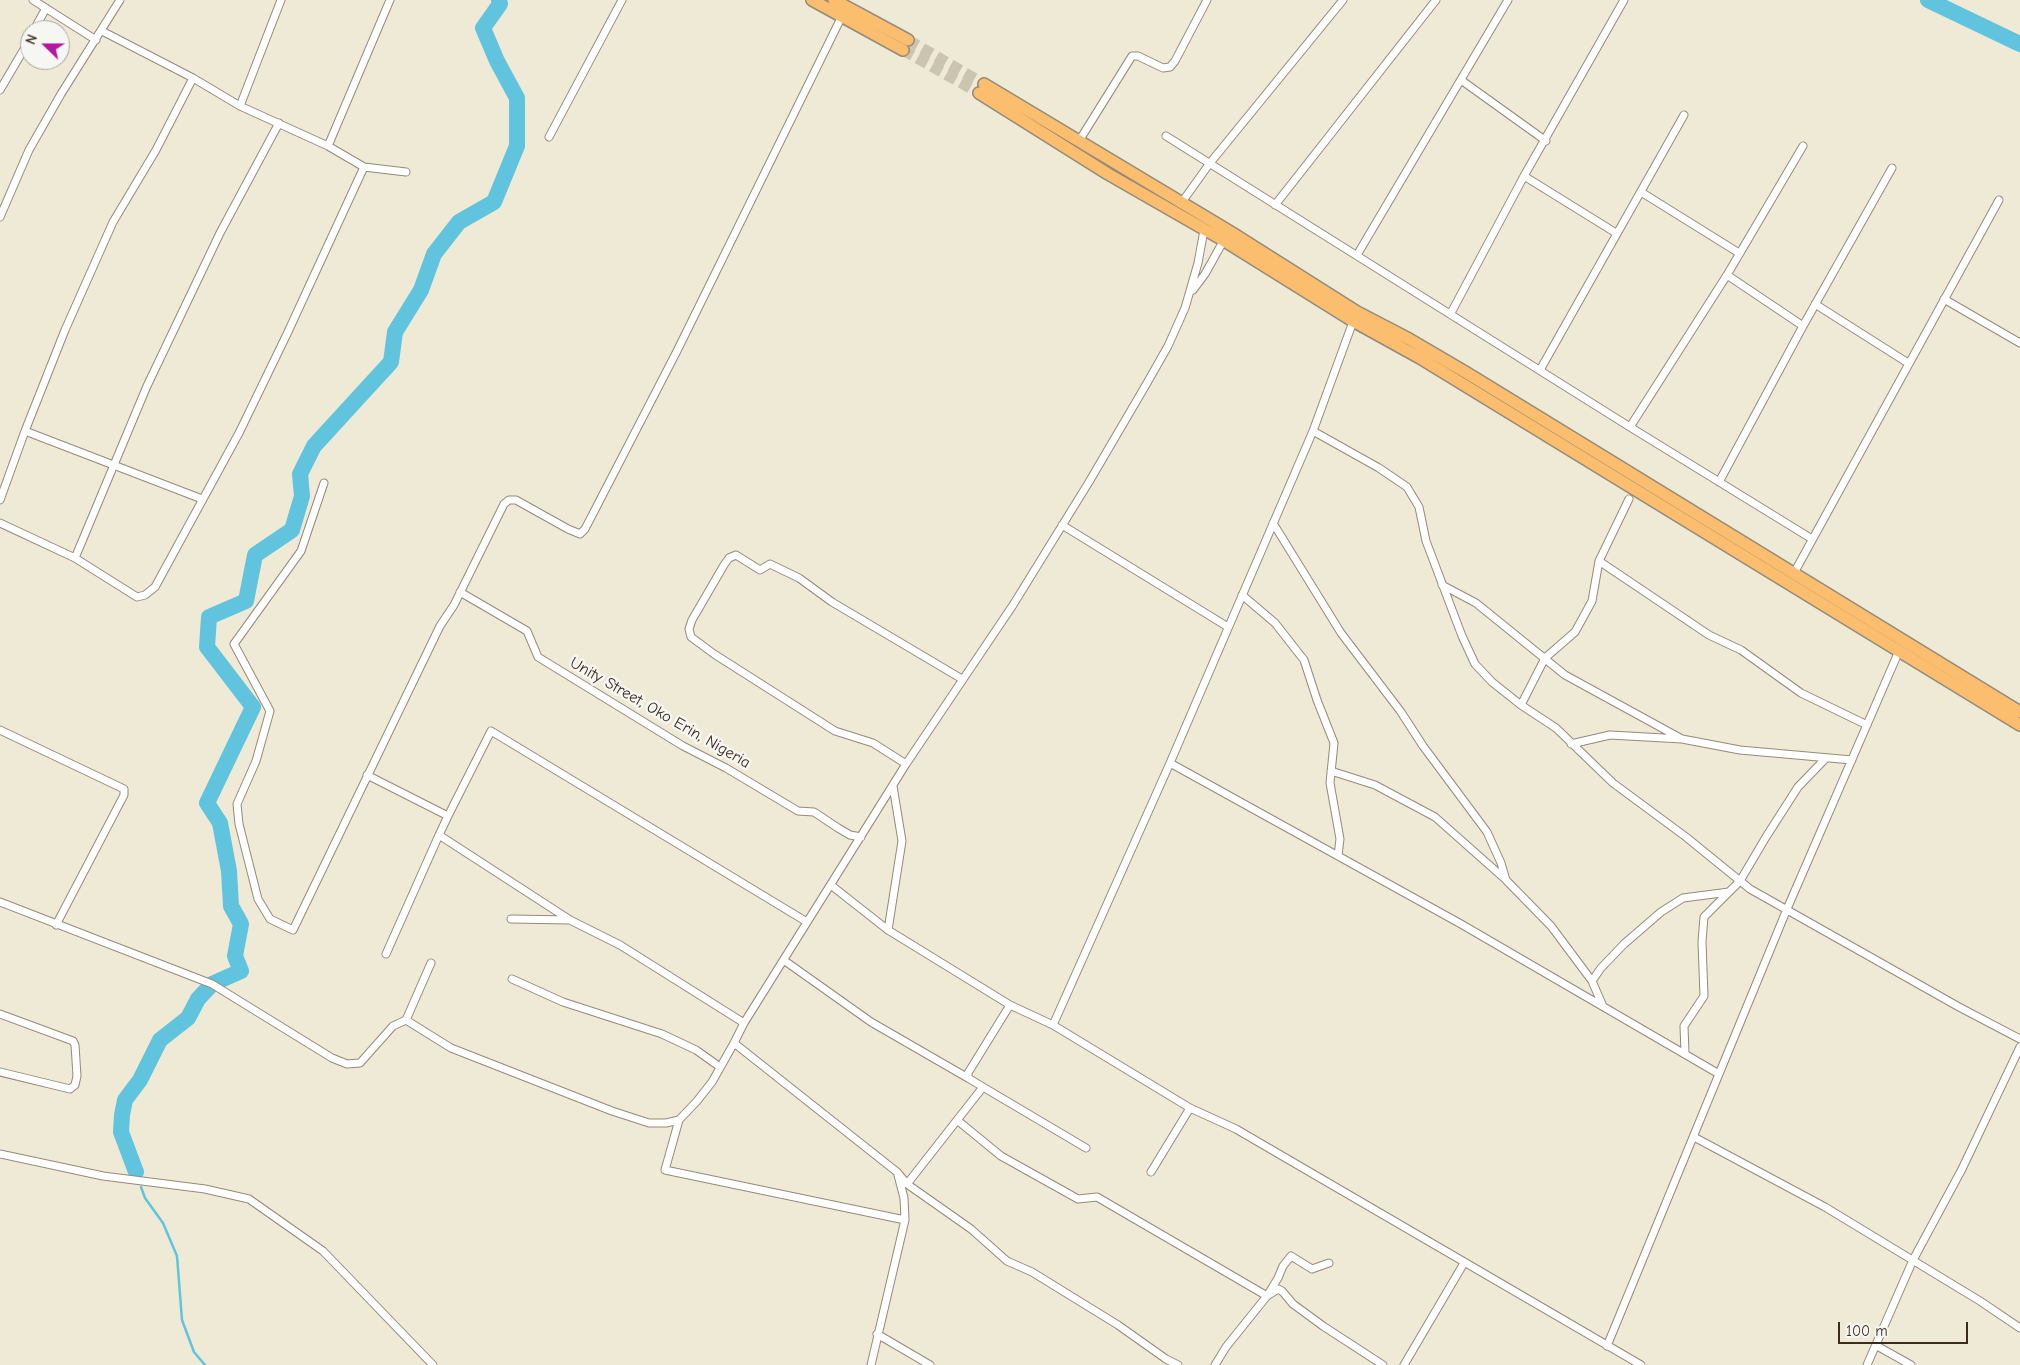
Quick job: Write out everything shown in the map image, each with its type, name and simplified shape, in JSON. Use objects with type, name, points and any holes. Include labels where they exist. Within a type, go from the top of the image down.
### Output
[{"type":"main road","points":[[812,0],[845,12],[905,45]]},
{"type":"main road","points":[[834,0],[845,12]]},
{"type":"main road","points":[[1226,236],[1204,230],[1108,174],[981,89],[1079,141],[1182,202],[1226,236],[1420,358],[2020,725]]},
{"type":"main road","points":[[1355,316],[1409,339],[2020,712]]},
{"type":"street","points":[[33,0],[96,40]]},
{"type":"street","points":[[0,217],[30,150],[61,94],[120,0]]},
{"type":"street","points":[[240,106],[282,0]]},
{"type":"street","points":[[328,146],[390,0]]},
{"type":"street","points":[[549,137],[622,0]]},
{"type":"street","points":[[1079,141],[1132,56],[1138,56],[1164,68],[1170,67],[1207,0]]},
{"type":"street","points":[[1182,202],[1210,164],[1343,0]]},
{"type":"street","points":[[1275,205],[1436,0]]},
{"type":"street","points":[[1357,255],[1508,0]]},
{"type":"street","points":[[1451,313],[1524,176],[1546,141],[1624,0]]},
{"type":"street","points":[[39,20],[46,8]]},
{"type":"street","points":[[324,483],[302,551],[234,644],[270,711],[256,761],[237,804],[239,824],[258,899],[270,919],[293,930],[440,626],[460,592],[504,504],[509,500],[516,500],[531,510],[580,534],[585,529],[677,351],[845,12]]},
{"type":"street","points":[[102,31],[193,78],[240,106],[328,146],[364,167],[406,172]]},
{"type":"street","points":[[0,90],[20,56]]},
{"type":"street","points":[[0,500],[24,431],[65,330],[113,222],[156,150],[193,78]]},
{"type":"street","points":[[1461,80],[1546,141]]},
{"type":"street","points":[[1540,370],[1684,115]]},
{"type":"street","points":[[75,558],[146,386],[220,233],[280,123]]},
{"type":"street","points":[[1166,136],[1630,427],[1812,538]]},
{"type":"street","points":[[1630,427],[1727,275],[1804,146]]},
{"type":"street","points":[[0,523],[75,558],[137,597],[145,595],[155,587],[239,433],[364,167]]},
{"type":"street","points":[[1719,482],[1803,326],[1892,168]]},
{"type":"street","points":[[1524,176],[1616,233]]},
{"type":"street","points":[[1641,192],[1739,253]]},
{"type":"street","points":[[1794,573],[1999,200]]},
{"type":"street","points":[[1190,295],[1204,230]]},
{"type":"street","points":[[905,1220],[664,1170],[679,1120],[712,1082],[744,1023],[785,961],[807,922],[832,886],[906,764],[1062,526],[1168,346],[1190,295],[1226,236]]},
{"type":"street","points":[[1727,275],[1803,326]]},
{"type":"street","points":[[1944,299],[2020,343]]},
{"type":"street","points":[[1816,304],[1908,363]]},
{"type":"street","points":[[1053,1025],[1170,763],[1313,430],[1355,316]]},
{"type":"street","points":[[1313,430],[1379,468],[1407,487],[1419,507],[1426,541],[1475,664],[1492,682],[1521,705],[1556,728],[1612,783],[1686,837],[1740,881],[1959,1008],[2020,1040]]},
{"type":"street","points":[[24,431],[202,499]]},
{"type":"street","points":[[1521,705],[1545,658],[1575,632],[1592,601],[1599,560],[1628,499]]},
{"type":"street","points":[[1273,523],[1341,633],[1401,712],[1423,746],[1487,832],[1501,863],[1506,880]]},
{"type":"street","points":[[1062,526],[1228,628]]},
{"type":"street","points":[[906,764],[872,743],[835,731],[714,654],[691,637],[689,629],[692,620],[724,565],[729,558],[736,555],[760,570],[770,564],[799,578],[832,602],[962,679]]},
{"type":"street","points":[[1599,560],[1709,634],[1741,650],[1801,693],[1867,725]]},
{"type":"street","points":[[1442,585],[1476,603],[1565,675],[1682,739]]},
{"type":"street","name":"Unity Street, Oko Erin, Nigeria","points":[[460,592],[527,632],[538,657],[657,730],[798,810],[814,812],[850,835],[861,837]]},
{"type":"street","points":[[1242,595],[1275,623],[1304,660],[1334,743],[1330,783],[1340,839],[1338,856]]},
{"type":"street","points":[[1607,1346],[1787,909],[1899,650]]},
{"type":"street","points":[[0,730],[124,790],[124,795],[56,925]]},
{"type":"street","points":[[386,954],[448,816],[491,732],[807,922]]},
{"type":"street","points":[[1571,744],[1610,735],[1682,739],[1740,750],[1852,760]]},
{"type":"street","points":[[1685,1054],[1684,1026],[1704,996],[1702,942],[1704,917],[1740,881],[1798,788],[1826,758]]},
{"type":"street","points":[[1170,763],[1602,1004],[1719,1074]]},
{"type":"street","points":[[1331,771],[1375,785],[1435,817],[1506,880],[1551,926],[1592,981],[1602,1004]]},
{"type":"street","points":[[367,775],[448,816]]},
{"type":"street","points":[[888,930],[902,841],[893,786]]},
{"type":"street","points":[[439,836],[570,920],[620,945],[744,1023]]},
{"type":"street","points":[[832,886],[888,930],[1010,1005],[1053,1025],[1190,1108],[1236,1129],[1641,1365]]},
{"type":"street","points":[[1592,981],[1601,968],[1624,944],[1668,907],[1683,898],[1729,892]]},
{"type":"street","points":[[0,902],[204,980],[332,1058],[347,1064],[360,1063],[394,1026],[406,1020],[431,963]]},
{"type":"street","points":[[511,918],[570,920]]},
{"type":"street","points":[[785,961],[871,1022],[1086,1148]]},
{"type":"street","points":[[512,979],[563,1002],[662,1034],[696,1050],[720,1067]]},
{"type":"street","points":[[968,1078],[968,1073],[1010,1005]]},
{"type":"street","points":[[0,1014],[73,1041],[75,1045],[77,1076],[75,1085],[70,1088],[0,1072]]},
{"type":"street","points":[[406,1020],[451,1048],[612,1111],[649,1123],[666,1123],[679,1120]]},
{"type":"street","points":[[734,1044],[897,1172],[907,1184],[971,1229],[1007,1261],[1039,1277],[1118,1325],[1166,1359],[1178,1365]]},
{"type":"street","points":[[1867,1365],[1877,1346],[1913,1260],[1962,1169],[2020,1047]]},
{"type":"street","points":[[907,1184],[982,1087]]},
{"type":"street","points":[[1151,1172],[1190,1108]]},
{"type":"street","points":[[957,1120],[1001,1156],[1078,1199],[1096,1197],[1267,1296]]},
{"type":"street","points":[[1694,1137],[1825,1207],[2020,1328]]},
{"type":"street","points":[[0,1154],[103,1176],[205,1189],[249,1199],[323,1252],[432,1365]]},
{"type":"street","points":[[871,1365],[905,1220],[904,1198],[897,1172]]},
{"type":"street","points":[[1215,1365],[1226,1347],[1267,1296],[1283,1266],[1291,1256],[1312,1269],[1329,1263]]},
{"type":"street","points":[[1404,1365],[1464,1263]]},
{"type":"street","points":[[1267,1296],[1278,1289],[1282,1291],[1293,1304],[1323,1326],[1383,1365]]},
{"type":"street","points":[[877,1334],[930,1365]]},
{"type":"street","points":[[1877,1346],[1911,1365]]},
{"type":"waterway","points":[[136,1172],[121,1132],[125,1100],[140,1080],[160,1040],[188,1018],[198,999],[212,984],[241,971],[235,956],[241,924],[231,906],[229,871],[220,823],[207,803],[253,707],[207,647],[209,617],[246,601],[255,555],[292,530],[302,496],[300,474],[314,446],[391,362],[395,332],[421,290],[434,254],[459,222],[494,202],[517,146],[517,98],[497,61],[483,28],[500,4],[499,0]]},
{"type":"waterway","points":[[1928,0],[2020,44]]},
{"type":"waterway","points":[[141,1187],[145,1198],[163,1223],[177,1256],[182,1320],[194,1352],[205,1365]]},
{"type":"tunnel","points":[[908,40],[984,84]]},
{"type":"tunnel","points":[[903,50],[979,93]]}]
